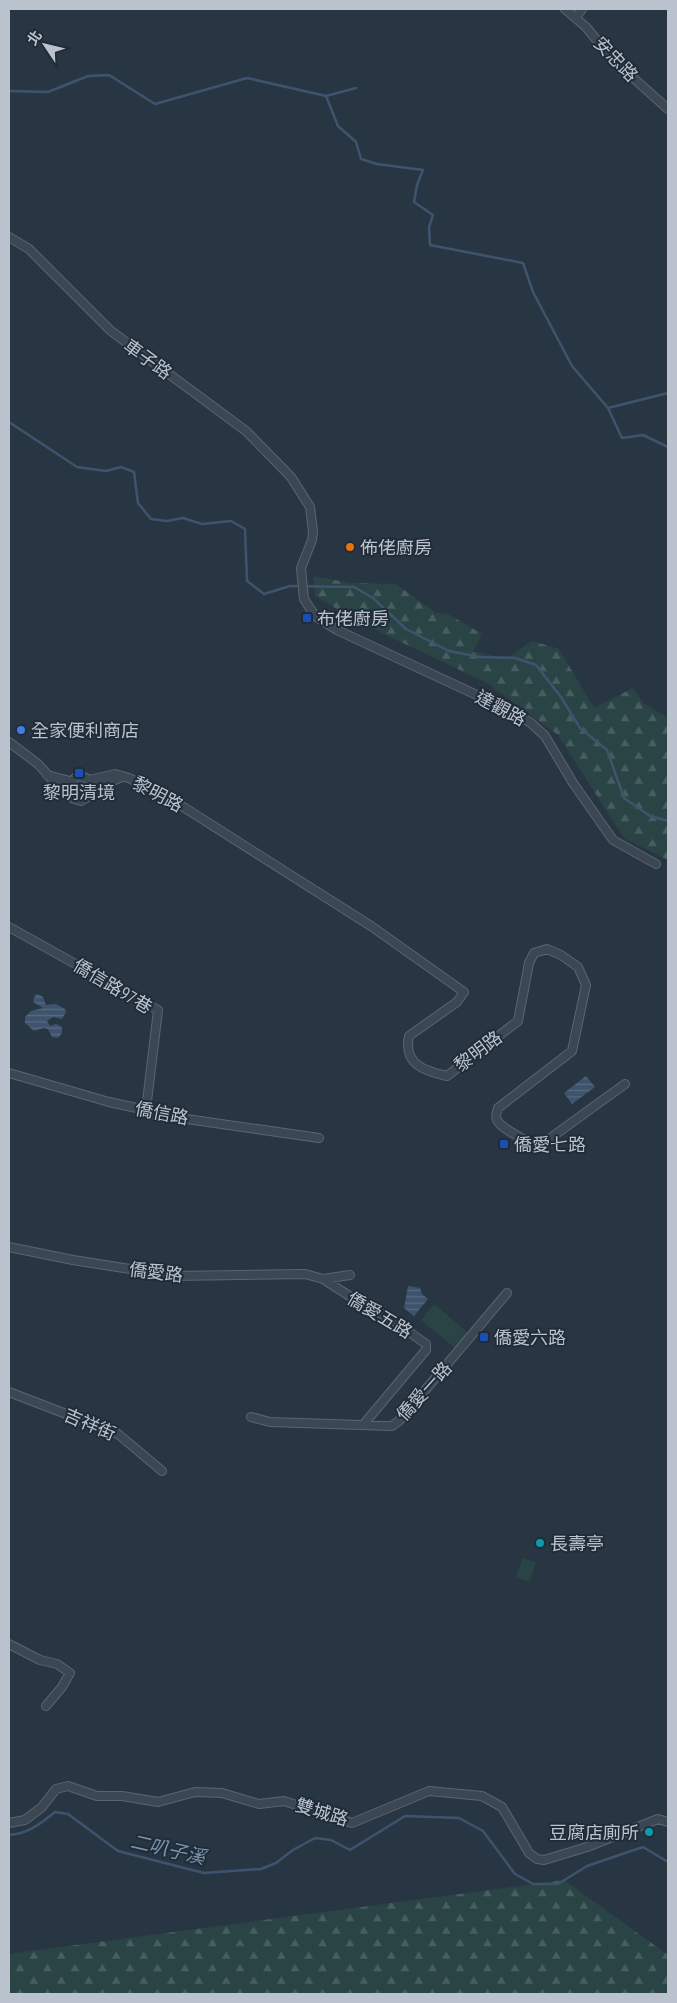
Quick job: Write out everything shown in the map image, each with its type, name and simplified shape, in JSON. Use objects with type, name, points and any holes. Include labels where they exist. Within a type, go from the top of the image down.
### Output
[{"type":"street","name":"安忠路","points":[[565,9],[576,17],[612,59],[668,109]]},
{"type":"street","points":[[576,17],[582,9]]},
{"type":"street","name":"車子路","points":[[9,237],[29,249],[110,331],[246,430],[291,477],[310,507],[313,530],[312,540],[301,568],[304,599]]},
{"type":"street","name":"達觀路","points":[[304,599],[315,616],[337,630],[511,711],[531,723],[545,736],[573,783],[612,840],[656,864]]},
{"type":"street","name":"黎明路","points":[[9,742],[38,764],[47,775],[69,785]]},
{"type":"street","name":"黎明路","points":[[69,785],[77,776],[89,780],[115,774],[128,778],[177,802],[371,926],[464,992],[456,1002],[409,1036],[407,1047],[410,1057],[417,1065],[429,1072],[447,1076],[518,1021],[529,963],[534,953],[547,949],[561,955],[578,967],[586,986],[572,1052],[498,1108],[497,1120],[507,1130],[538,1147],[625,1084]]},
{"type":"street","name":"黎明路","points":[[69,785],[72,798],[81,801],[90,796],[92,789],[122,777]]},
{"type":"street","points":[[89,780],[92,789]]},
{"type":"street","name":"僑信路97巷","points":[[9,926],[158,1010],[146,1110]]},
{"type":"street","name":"僑信路","points":[[9,1073],[109,1102],[146,1110],[152,1114],[319,1138]]},
{"type":"street","name":"僑愛路","points":[[9,1246],[73,1260],[174,1276],[305,1274],[323,1279]]},
{"type":"street","points":[[323,1279],[350,1274]]},
{"type":"street","name":"僑愛五路","points":[[323,1279],[350,1297],[391,1319],[426,1344],[426,1350],[364,1425]]},
{"type":"street","name":"僑愛一路","points":[[251,1417],[270,1422],[392,1426],[400,1420],[507,1293]]},
{"type":"street","name":"吉祥街","points":[[9,1392],[118,1434],[162,1471]]},
{"type":"street","points":[[9,1644],[40,1660],[57,1664],[70,1673],[62,1687],[46,1706]]},
{"type":"street","name":"雙城路","points":[[9,1823],[24,1820],[42,1806],[56,1789],[68,1786],[97,1796],[122,1796],[158,1802],[195,1792],[222,1793],[259,1804],[284,1800],[352,1823],[429,1791],[482,1796],[493,1802],[507,1814],[529,1853],[537,1859],[544,1860],[594,1845],[658,1819],[668,1822]]},
{"type":"green space","points":[[313,576],[351,583],[396,584],[436,613],[448,614],[482,634],[473,651],[506,659],[532,641],[559,649],[594,708],[633,688],[643,703],[668,718],[668,860],[624,838],[558,735],[487,683],[363,624],[315,596]]},
{"type":"green space","points":[[434,1304],[468,1333],[456,1349],[421,1320]]},
{"type":"green space","points":[[523,1558],[536,1563],[529,1582],[516,1577]]},
{"type":"green space","points":[[564,1880],[668,1955],[668,1994],[9,1994],[9,1954]]},
{"type":"water","points":[[38,994],[43,997],[46,1005],[56,1004],[65,1009],[66,1012],[62,1019],[53,1017],[47,1021],[50,1026],[56,1024],[62,1027],[62,1033],[58,1038],[52,1037],[48,1029],[44,1028],[34,1031],[25,1023],[25,1017],[31,1011],[43,1008],[33,1002],[35,995]]},
{"type":"water","points":[[586,1076],[595,1087],[572,1104],[564,1093]]},
{"type":"water","points":[[408,1286],[420,1288],[422,1294],[428,1299],[414,1316],[404,1308]]},
{"type":"waterway","points":[[9,91],[48,92],[88,76],[109,75],[155,104],[247,78],[326,96],[338,126],[356,142],[361,159],[377,164],[423,170],[417,185],[414,202],[433,215],[429,227],[430,245],[523,263],[533,292],[572,366],[608,408],[622,438],[643,435],[668,447]]},
{"type":"waterway","points":[[326,96],[356,88]]},
{"type":"waterway","points":[[608,408],[668,393]]},
{"type":"waterway","points":[[9,422],[77,467],[106,471],[121,467],[134,472],[138,503],[151,519],[167,521],[183,518],[202,524],[231,521],[245,529],[247,581],[264,594],[290,586],[354,587],[373,598],[406,629],[449,651],[480,657],[515,658],[536,665],[561,697],[580,728],[607,750],[624,798],[650,816],[668,821]]},
{"type":"waterway","name":"二叭子溪","points":[[9,1835],[22,1833],[39,1824],[55,1812],[68,1814],[118,1851],[204,1873],[261,1869],[276,1863],[293,1850],[315,1838],[331,1840],[350,1850],[405,1816],[459,1818],[483,1831],[515,1874],[533,1884],[558,1884],[587,1866],[643,1847],[668,1862]]},
{"type":"place","name":"佈佬廚房","points":[[350,547]]},
{"type":"place","name":"布佬廚房","points":[[307,618]]},
{"type":"place","name":"全家便利商店","points":[[21,730]]},
{"type":"place","name":"黎明清境","points":[[79,773]]},
{"type":"place","name":"僑愛七路","points":[[504,1144]]},
{"type":"place","name":"僑愛六路","points":[[484,1337]]},
{"type":"place","name":"長壽亭","points":[[540,1543]]},
{"type":"place","name":"豆腐店廁所","points":[[649,1832]]}]
